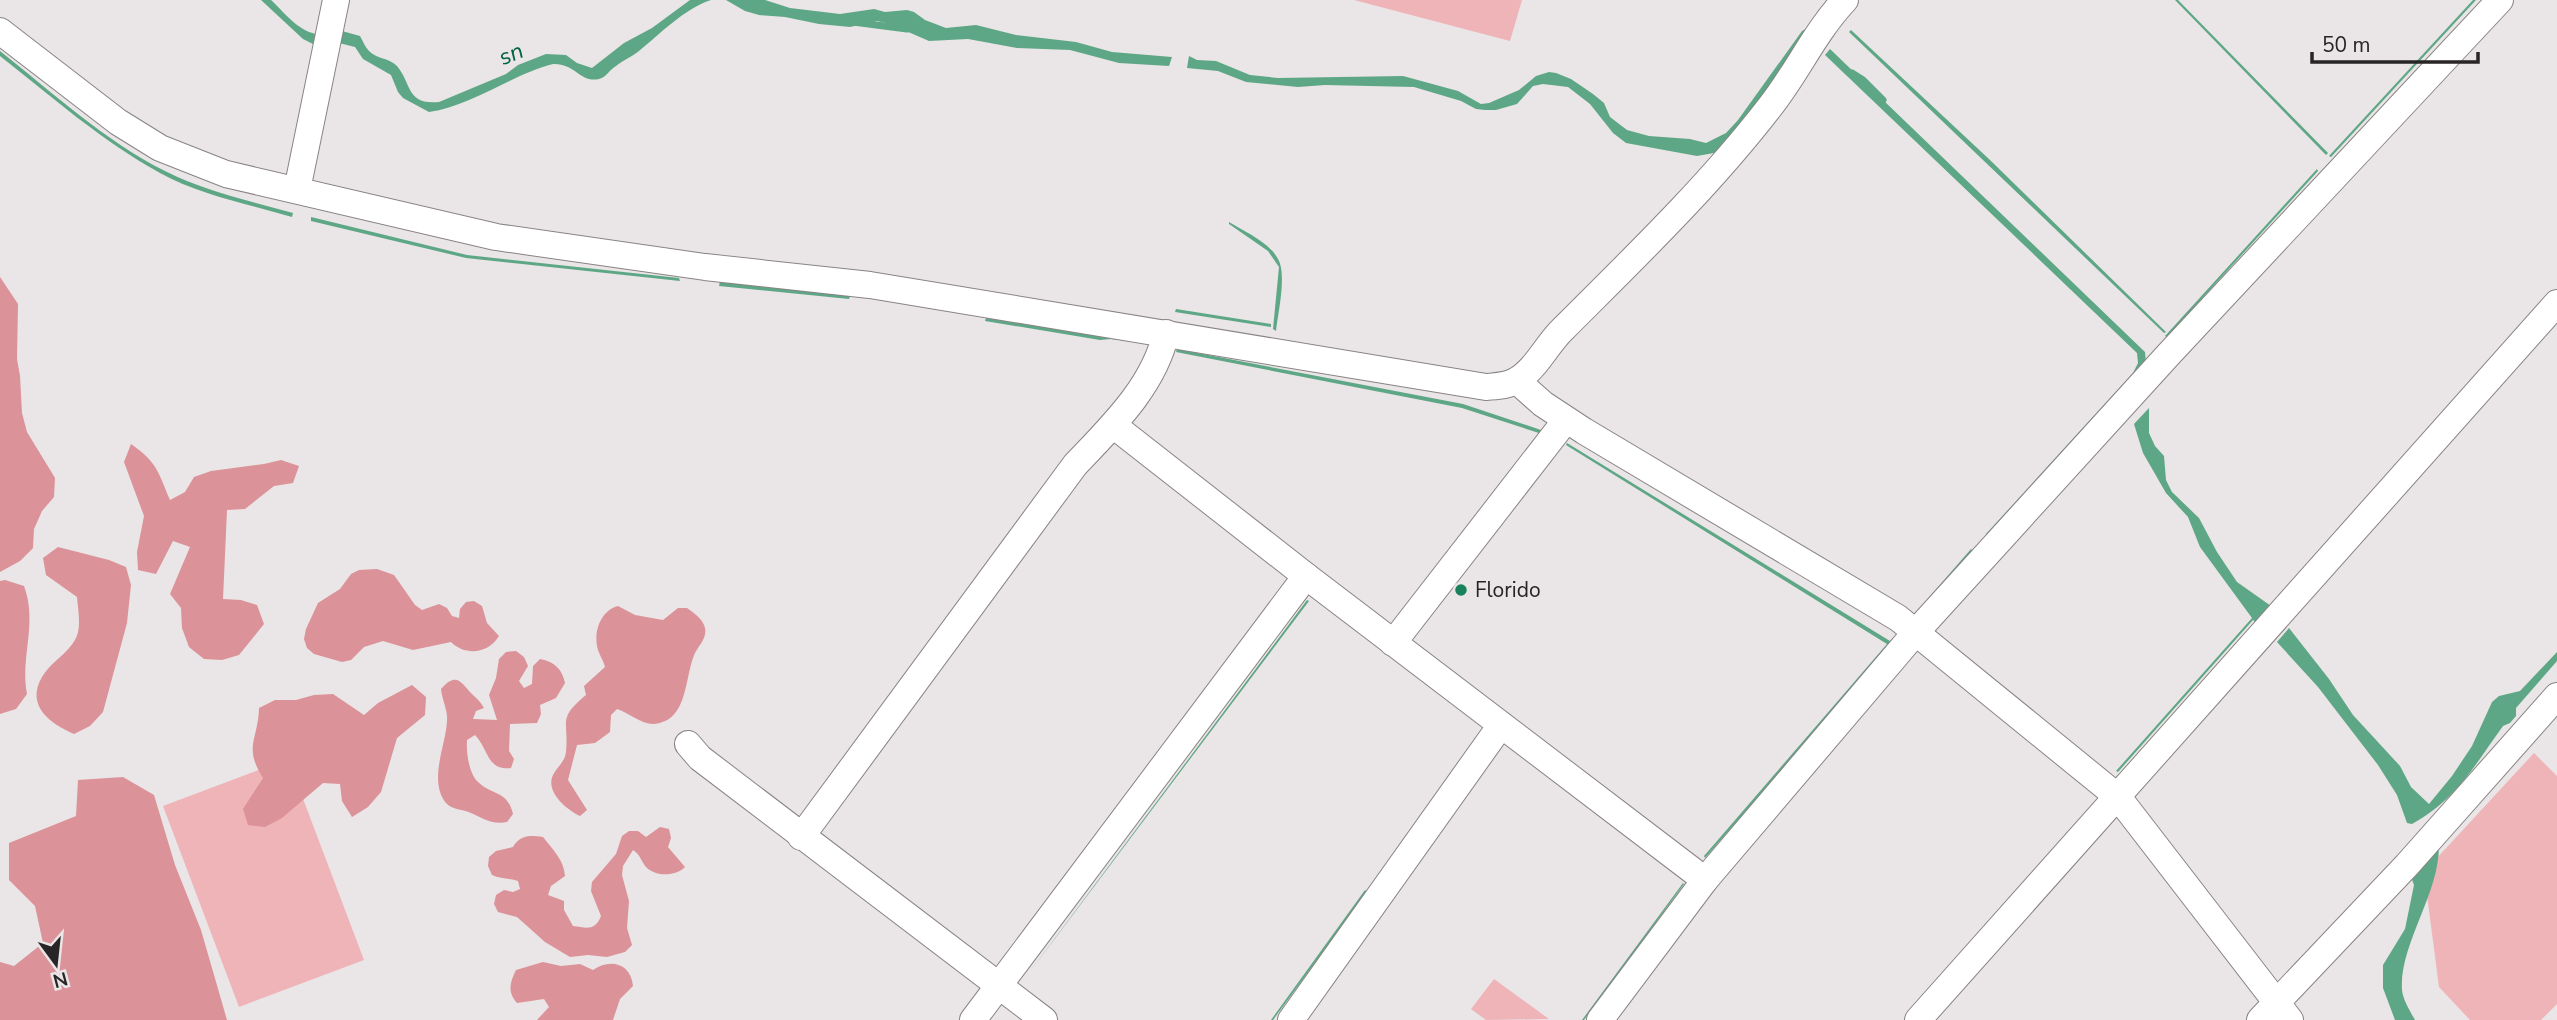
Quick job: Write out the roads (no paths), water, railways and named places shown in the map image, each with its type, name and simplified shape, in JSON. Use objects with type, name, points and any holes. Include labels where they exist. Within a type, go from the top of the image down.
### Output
[{"type":"street","points":[[297,190],[325,62],[335,0]]},
{"type":"street","points":[[0,32],[118,122],[160,148],[226,174],[495,237],[705,267],[870,285],[1486,387],[1517,381],[1550,342],[1696,194],[1770,108],[1824,23],[1845,0]]},
{"type":"street","points":[[1600,1020],[1705,880],[1916,632],[2159,365],[2500,0]]},
{"type":"street","points":[[1918,1020],[2557,303]]},
{"type":"street","points":[[801,836],[1075,464],[1113,425],[1154,369],[1161,356],[1166,333]]},
{"type":"street","points":[[1517,381],[1566,420],[1850,589],[1916,632],[2118,797],[2275,1014],[2557,696]]},
{"type":"street","points":[[1393,643],[1566,420]]},
{"type":"street","points":[[1113,425],[1393,643],[1705,880]]},
{"type":"street","points":[[973,1020],[1306,576]]},
{"type":"street","points":[[1292,1020],[1501,726]]},
{"type":"street","points":[[688,744],[700,758],[1044,1020]]},
{"type":"waterway","points":[[853,22],[907,29]]},
{"type":"waterway","points":[[1852,73],[1883,100]]},
{"type":"place","name":"Florido","points":[[1461,590]]},
{"type":"water label","name":"sn","points":[[511,54]]}]
